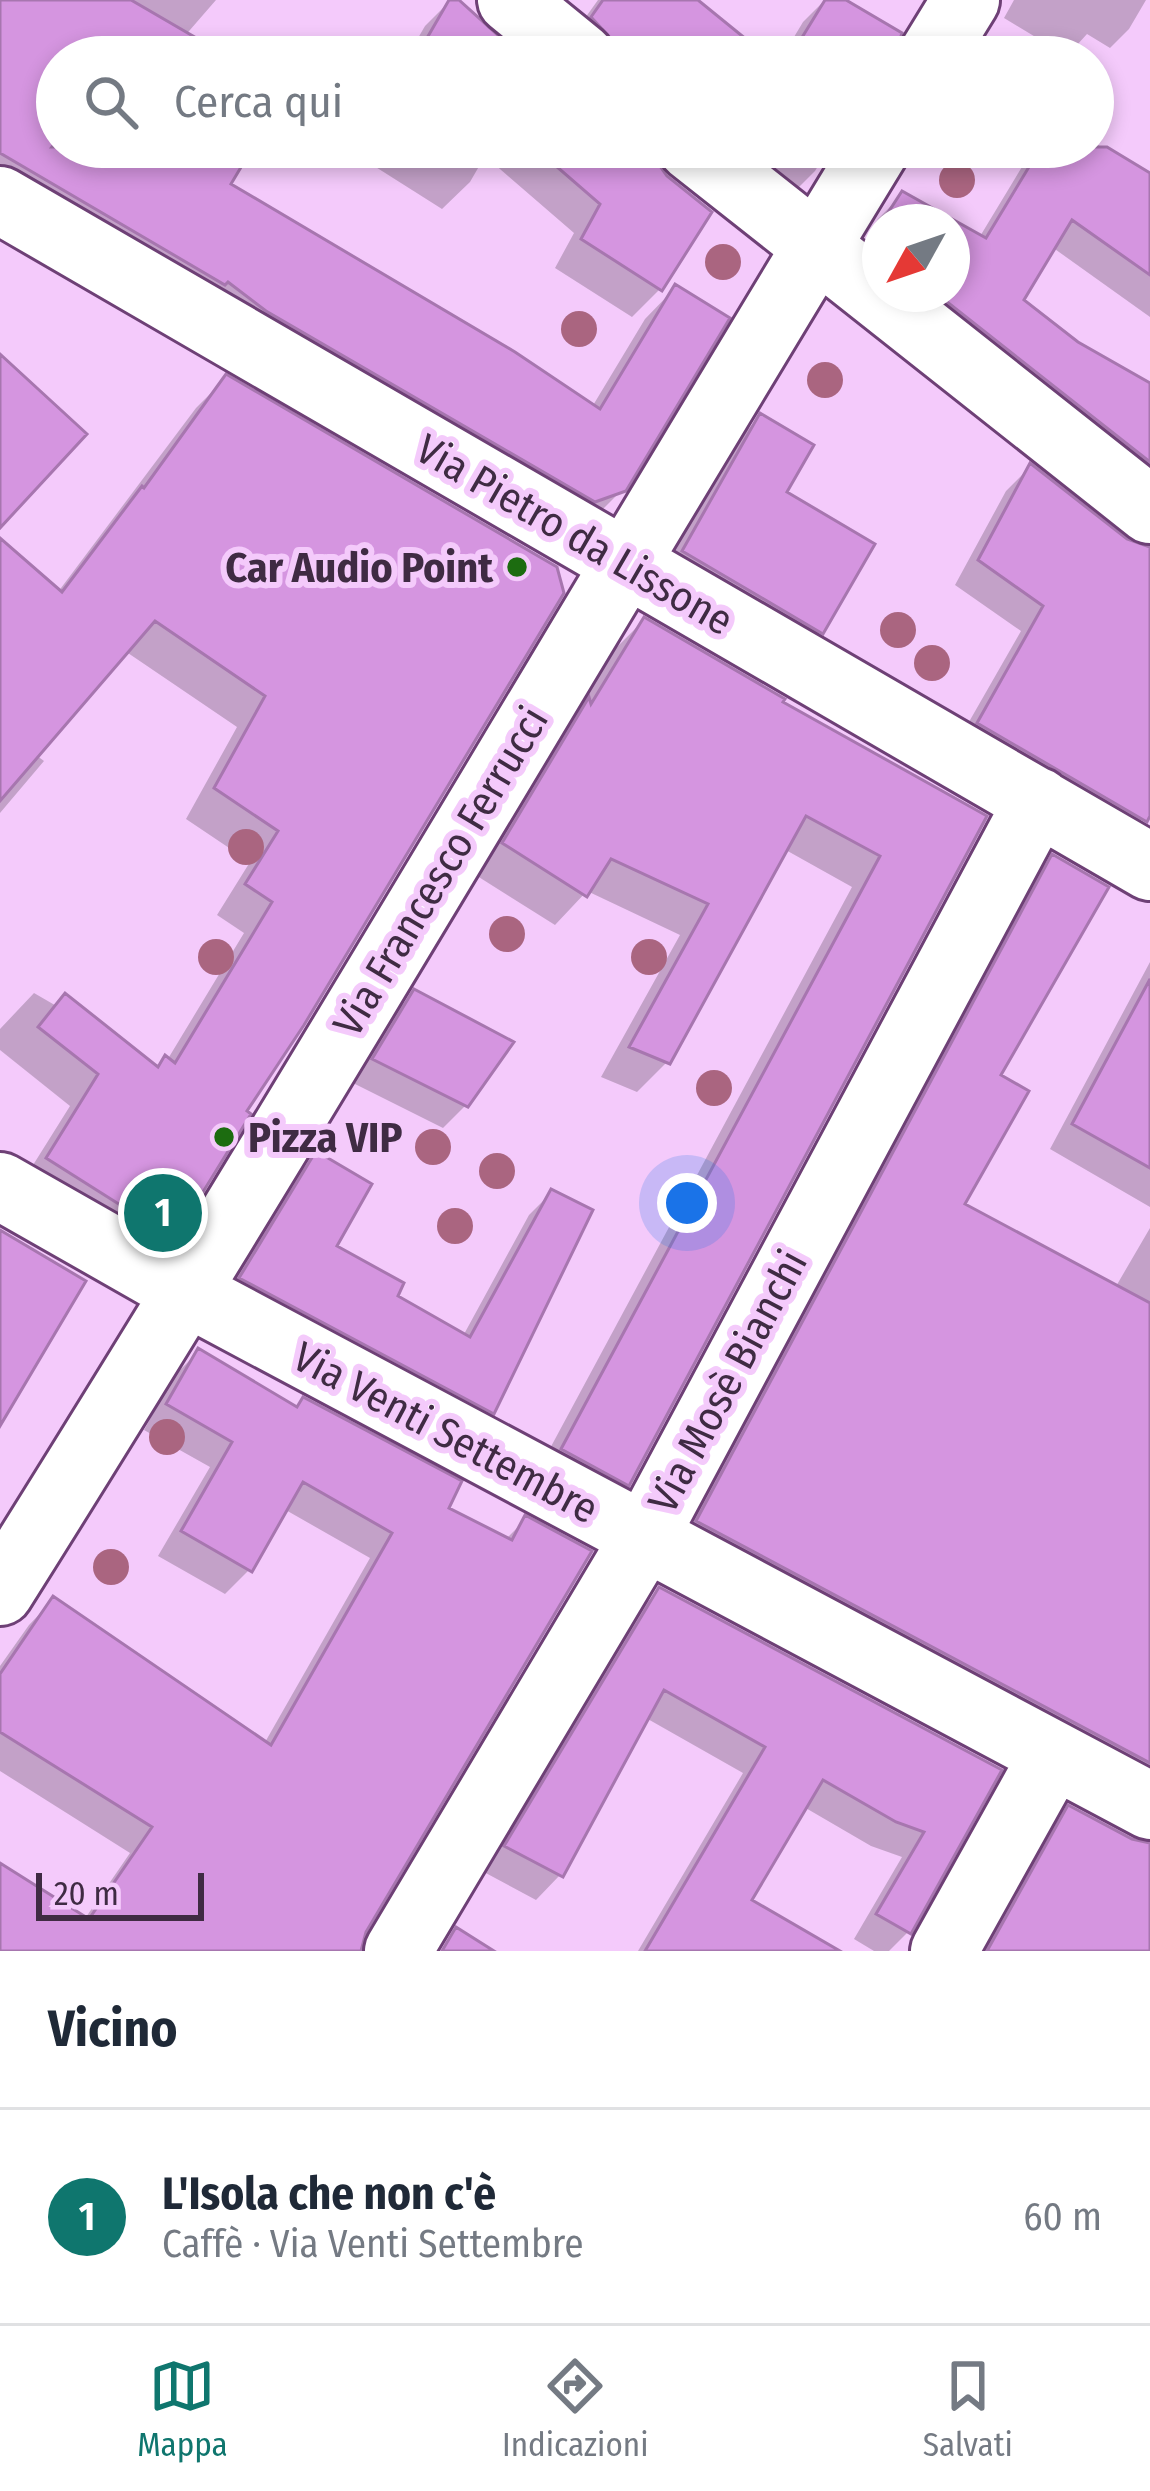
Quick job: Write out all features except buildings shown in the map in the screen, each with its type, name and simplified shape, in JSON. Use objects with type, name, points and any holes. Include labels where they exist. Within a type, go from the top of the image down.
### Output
[{"type":"street","points":[[511,0],[555,36]]},
{"type":"street","points":[[944,36],[966,0]]},
{"type":"street","points":[[717,168],[1150,510]]},
{"type":"street","name":"Via Francesco Ferrucci","points":[[0,1592],[188,1293],[864,168]]},
{"type":"street","name":"Via Pietro da Lissone","points":[[0,200],[1150,867]]},
{"type":"street","name":"Via Mosè Bianchi","points":[[398,1951],[644,1538],[1038,801]]},
{"type":"street","name":"Via Venti Settembre","points":[[0,1186],[188,1293],[1150,1806]]},
{"type":"street","points":[[944,1951],[1052,1757]]},
{"type":"place","name":"Car Audio Point","points":[[517,567]]},
{"type":"place","name":"Pizza VIP","points":[[224,1137]]},
{"type":"place","name":"L'Isola che non c'è","points":[[163,1213]]}]
